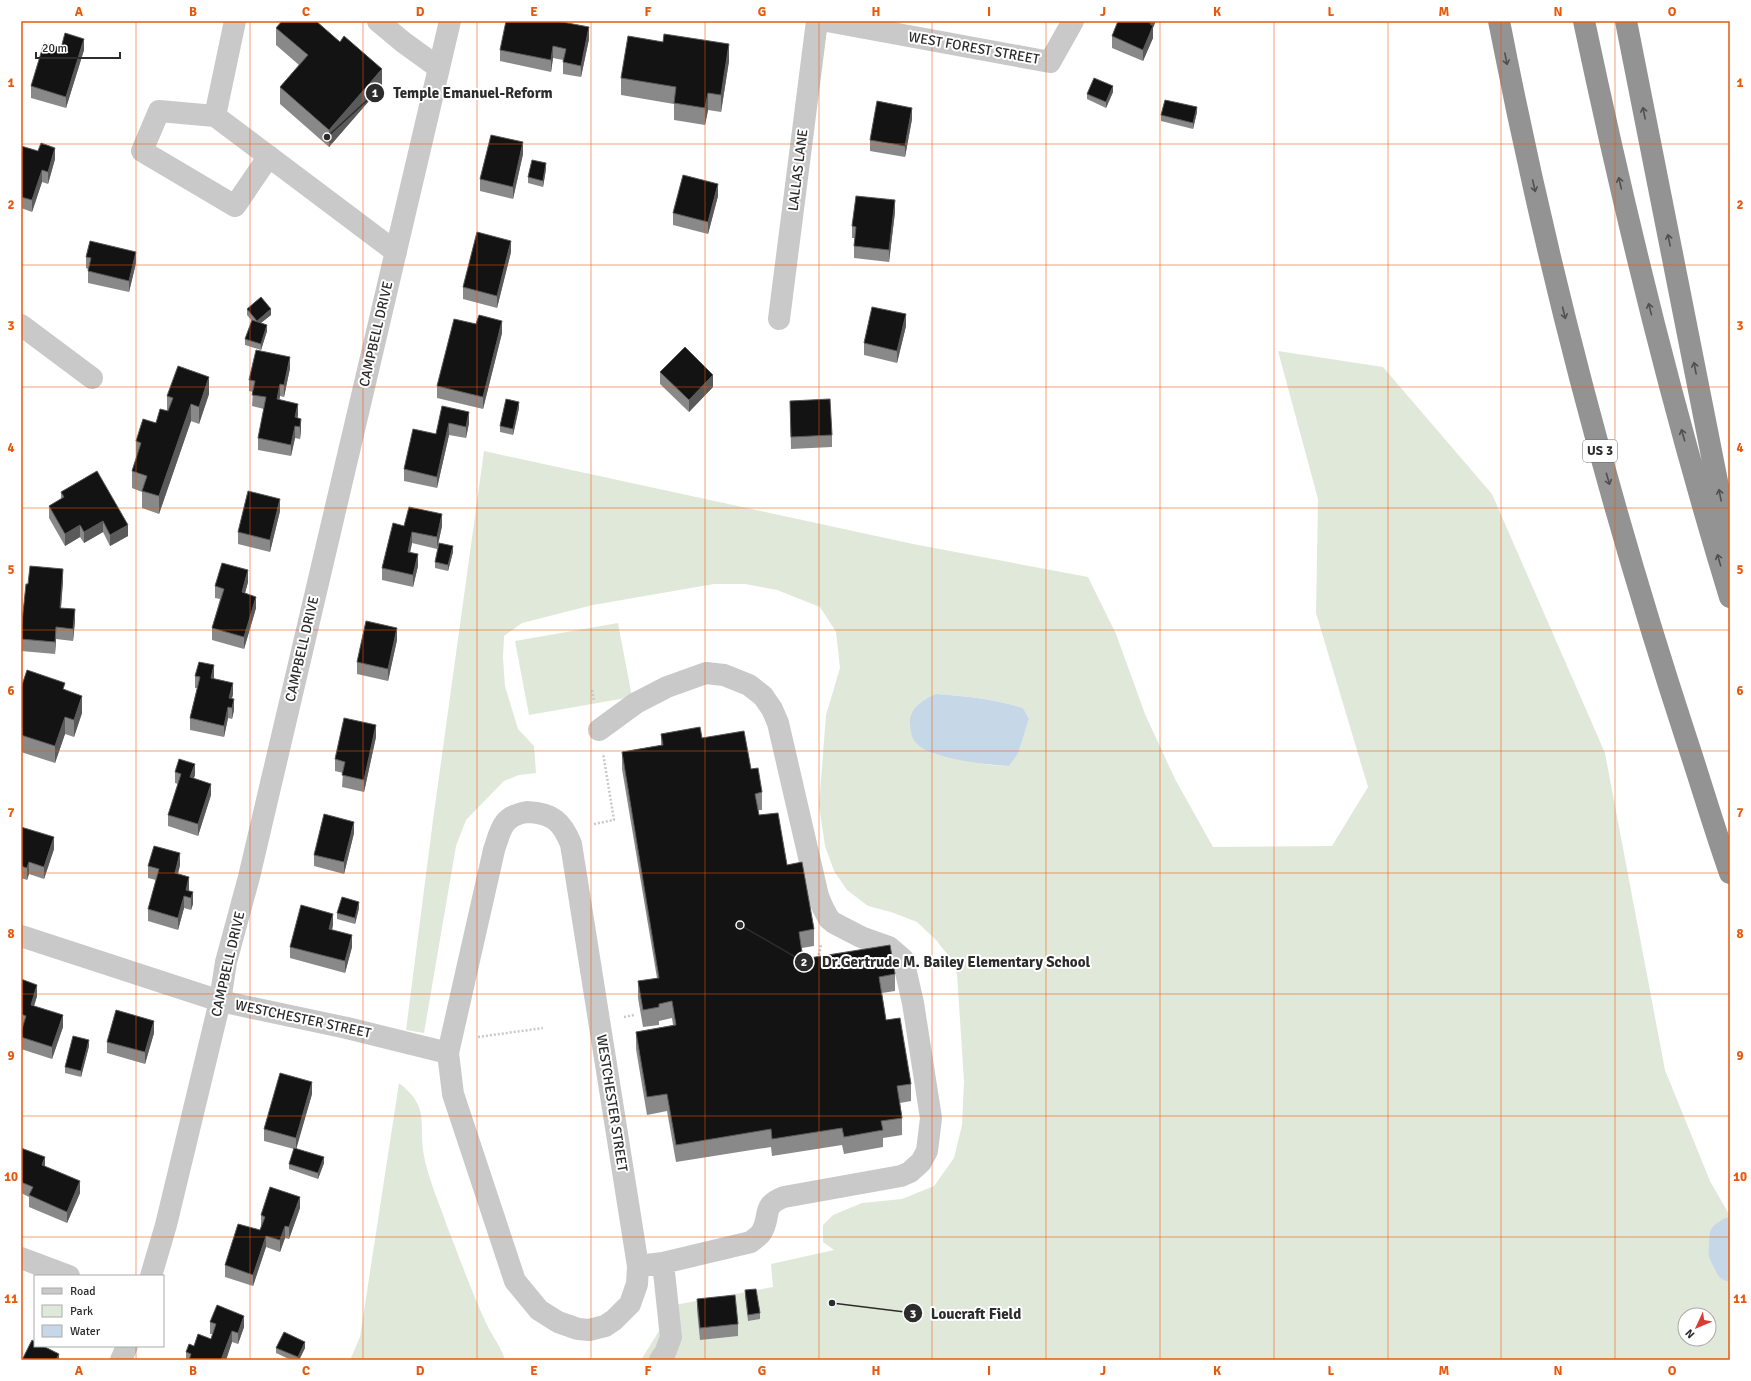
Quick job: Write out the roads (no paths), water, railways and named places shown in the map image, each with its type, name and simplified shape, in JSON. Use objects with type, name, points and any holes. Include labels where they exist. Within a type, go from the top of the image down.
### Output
[{"type":"highway","name":"US 3","points":[[1499,21],[1527,157],[1551,262],[1590,414],[1632,567],[1730,873]]},
{"type":"highway","points":[[1584,21],[1646,293],[1673,399],[1730,597]]},
{"type":"highway","points":[[1626,21],[1730,547]]},
{"type":"street","points":[[215,116],[235,21]]},
{"type":"street","points":[[378,21],[403,42],[439,68]]},
{"type":"street","name":"CAMPBELL DRIVE","points":[[151,1275],[166,1225],[220,1001],[226,962],[249,877],[450,21]]},
{"type":"street","name":"LALLAS LANE","points":[[779,319],[817,21]]},
{"type":"street","name":"WEST FOREST STREET","points":[[827,21],[1050,62],[1073,21]]},
{"type":"street","points":[[269,156],[235,206],[142,151],[159,111],[215,116],[269,156],[396,252]]},
{"type":"street","points":[[21,325],[92,378]]},
{"type":"street","points":[[599,730],[636,703],[667,687],[706,673],[724,675],[749,685],[763,696],[772,709],[778,723],[818,896],[823,908],[829,919],[836,925],[861,937],[889,947],[903,959],[913,1003],[931,1118],[927,1151],[921,1162],[910,1172],[901,1176],[784,1197],[773,1201],[769,1207],[761,1234],[751,1242],[663,1263],[638,1266]]},
{"type":"street","name":"WESTCHESTER STREET","points":[[539,813],[560,823],[572,844],[638,1266],[638,1284],[630,1304],[610,1323],[589,1330],[578,1329],[558,1322],[539,1310],[515,1281],[453,1094],[448,1053],[494,850],[502,826],[508,819],[518,814],[539,813]]},
{"type":"street","name":"WESTCHESTER STREET","points":[[21,936],[220,1001],[347,1028],[448,1053]]},
{"type":"street","points":[[21,1258],[66,1275]]},
{"type":"street","points":[[660,1360],[665,1353],[671,1337],[663,1263]]},
{"type":"street","points":[[121,1360],[127,1347]]},
{"type":"water","points":[[936,694],[980,698],[1023,708],[1029,719],[1018,754],[1009,766],[975,763],[947,757],[935,754],[917,744],[911,732],[910,718],[914,709],[918,705]]},
{"type":"waterway","points":[[1730,1232],[1724,1236],[1723,1253],[1730,1267]]},
{"type":"place","name":"Temple Emanuel-Reform","points":[[327,137]]},
{"type":"place","name":"Dr.Gertrude M. Bailey Elementary School","points":[[740,925]]},
{"type":"place","name":"Loucraft Field","points":[[832,1303]]}]
